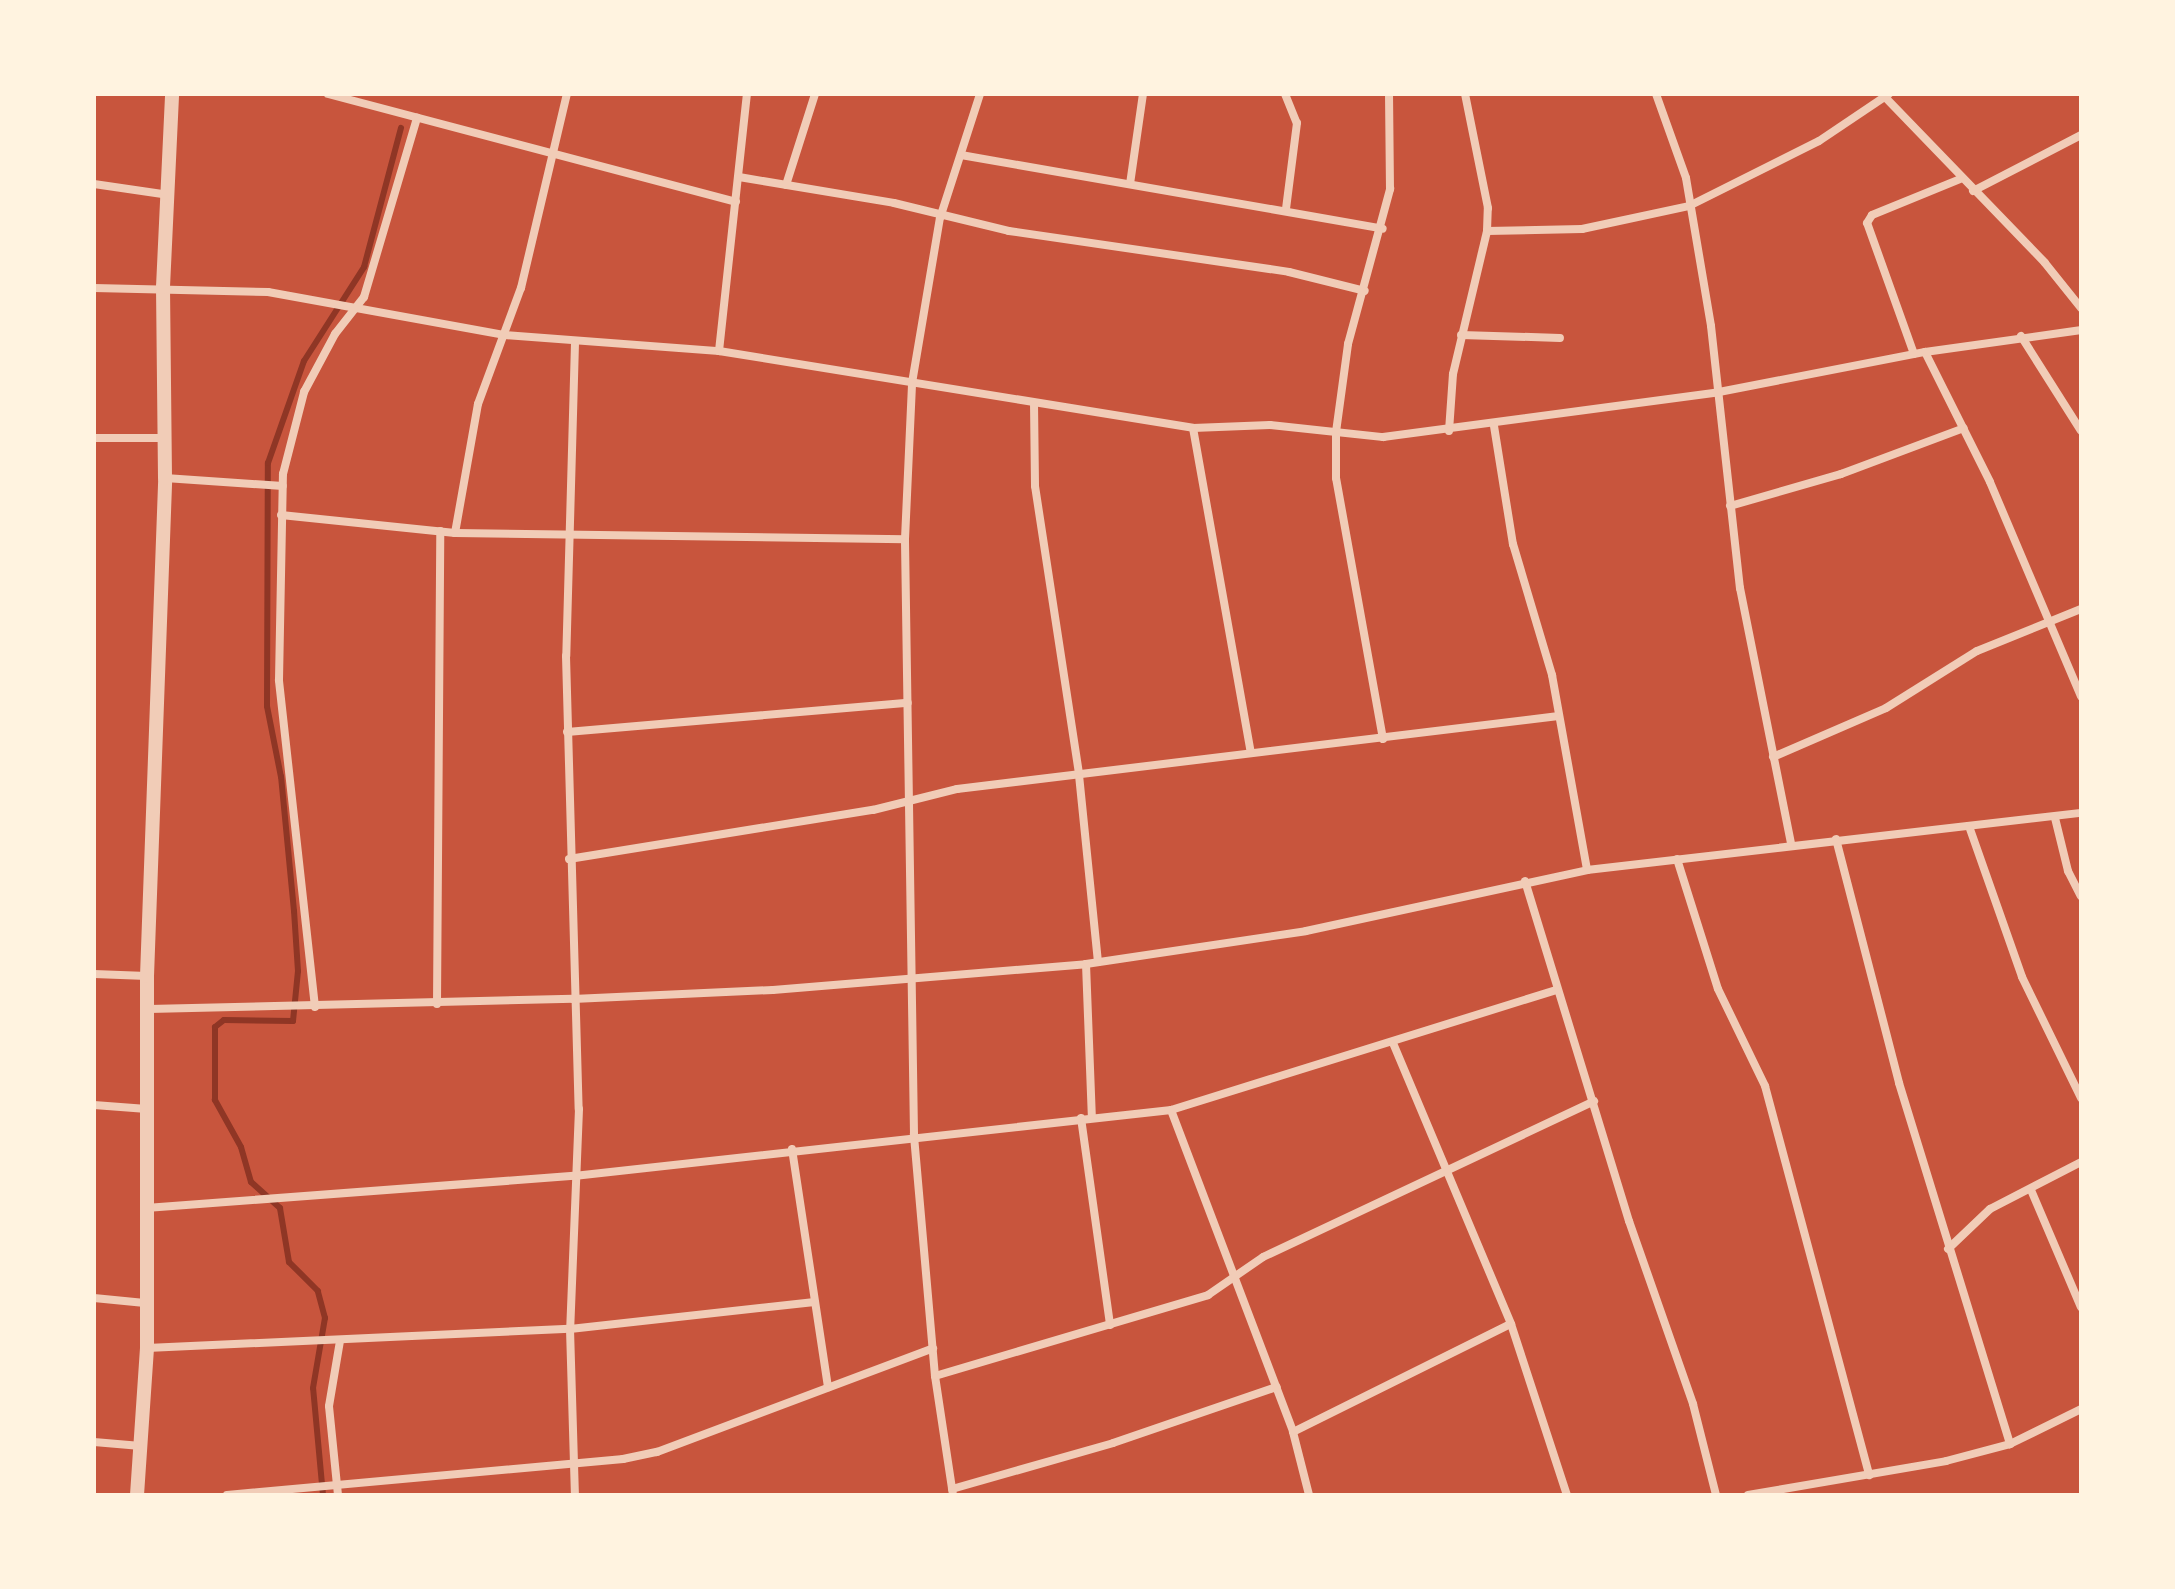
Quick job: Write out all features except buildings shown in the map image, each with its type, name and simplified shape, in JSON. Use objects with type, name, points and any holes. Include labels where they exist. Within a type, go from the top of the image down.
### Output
[{"type":"street","points":[[137,1495],[147,1348],[147,976],[165,478],[163,287],[170,195],[172,94]]},
{"type":"street","points":[[328,94],[551,156],[736,202]]},
{"type":"street","points":[[455,533],[478,404],[521,288],[567,94]]},
{"type":"street","points":[[719,351],[747,94]]},
{"type":"street","points":[[786,185],[815,94]]},
{"type":"street","points":[[980,94],[940,218],[912,383],[905,539],[915,976],[914,1134],[935,1376],[953,1492],[1113,1443],[1277,1387]]},
{"type":"street","points":[[1130,184],[1143,94]]},
{"type":"street","points":[[1285,94],[1297,123],[1286,209]]},
{"type":"street","points":[[1383,739],[1336,478],[1336,432],[1348,344],[1383,229],[1394,149],[1389,94]]},
{"type":"street","points":[[1449,431],[1447,414],[1461,335],[1487,231],[1488,208],[1465,94]]},
{"type":"street","points":[[1656,94],[1686,178],[1719,392],[1730,506],[1791,844]]},
{"type":"street","points":[[1487,231],[1582,229],[1689,206],[1819,141],[1885,95],[2081,308]]},
{"type":"street","points":[[315,1007],[279,680],[281,515],[288,441],[304,392],[335,334],[357,306],[417,118]]},
{"type":"street","points":[[1973,191],[2081,135]]},
{"type":"street","points":[[961,155],[1286,209],[1383,229]]},
{"type":"street","points":[[739,177],[894,203],[940,218],[1289,272],[1365,291]]},
{"type":"street","points":[[1914,354],[1867,223],[1872,215],[1960,179]]},
{"type":"street","points":[[94,184],[170,195]]},
{"type":"street","points":[[94,288],[163,287],[268,292],[505,335],[575,343],[719,351],[1193,428],[1270,425],[1383,437],[1494,426],[1719,392],[1925,352],[2021,336],[2081,330]]},
{"type":"street","points":[[1461,335],[1560,338]]},
{"type":"street","points":[[2021,336],[2081,431]]},
{"type":"street","points":[[575,343],[567,732],[573,999],[579,1109],[570,1329],[575,1495]]},
{"type":"street","points":[[1925,352],[1964,428],[2051,620],[2081,696]]},
{"type":"street","points":[[1034,403],[1034,478],[1079,775],[1098,962]]},
{"type":"street","points":[[1494,426],[1513,544],[1552,675],[1587,870]]},
{"type":"street","points":[[1193,428],[1251,753]]},
{"type":"street","points":[[1730,506],[1841,474],[1964,428]]},
{"type":"street","points":[[94,438],[166,438]]},
{"type":"street","points":[[165,478],[283,486]]},
{"type":"street","points":[[281,515],[455,533],[905,539]]},
{"type":"street","points":[[437,1004],[440,531]]},
{"type":"street","points":[[1773,757],[1886,708],[1977,651],[2081,609]]},
{"type":"street","points":[[567,732],[908,703]]},
{"type":"street","points":[[569,859],[873,810],[911,798],[1559,716]]},
{"type":"street","points":[[149,1009],[573,999],[1086,964],[1306,931],[1525,881],[1587,870],[1836,839],[1970,829],[2081,813]]},
{"type":"street","points":[[2055,818],[2068,871],[2081,896]]},
{"type":"street","points":[[1970,829],[2022,977],[2081,1098]]},
{"type":"street","points":[[1836,839],[1948,1249],[2010,1444]]},
{"type":"street","points":[[1677,859],[1718,989],[1765,1086],[1869,1475]]},
{"type":"street","points":[[1525,881],[1557,990],[1693,1404],[1716,1495]]},
{"type":"street","points":[[1086,964],[1092,1117]]},
{"type":"street","points":[[94,974],[147,976]]},
{"type":"street","points":[[146,1208],[574,1176],[914,1134],[1171,1110],[1557,990]]},
{"type":"street","points":[[1393,1043],[1444,1171],[1511,1324],[1567,1495]]},
{"type":"street","points":[[935,1376],[1208,1295],[1232,1276],[1594,1101]]},
{"type":"street","points":[[94,1105],[147,1109]]},
{"type":"street","points":[[1171,1110],[1277,1387],[1293,1432],[1309,1495]]},
{"type":"street","points":[[1081,1118],[1110,1325]]},
{"type":"street","points":[[792,1149],[828,1387]]},
{"type":"street","points":[[1948,1249],[1990,1209],[2081,1162]]},
{"type":"street","points":[[2031,1190],[2081,1307]]},
{"type":"street","points":[[94,1298],[145,1303]]},
{"type":"street","points":[[147,1348],[570,1329],[815,1302]]},
{"type":"street","points":[[1293,1432],[1511,1324]]},
{"type":"street","points":[[338,1490],[329,1406],[340,1341]]},
{"type":"street","points":[[227,1495],[338,1490],[657,1452],[933,1348]]},
{"type":"street","points":[[1748,1495],[1869,1475],[2010,1444],[2081,1409]]},
{"type":"street","points":[[94,1442],[141,1446]]},
{"type":"waterway","points":[[323,1495],[313,1388],[325,1318],[318,1291],[289,1262],[280,1208],[251,1182],[241,1147],[215,1100],[215,1027],[224,1020],[293,1021],[298,971],[294,911],[281,777],[267,706],[268,463],[304,361],[364,267],[401,128]]}]
